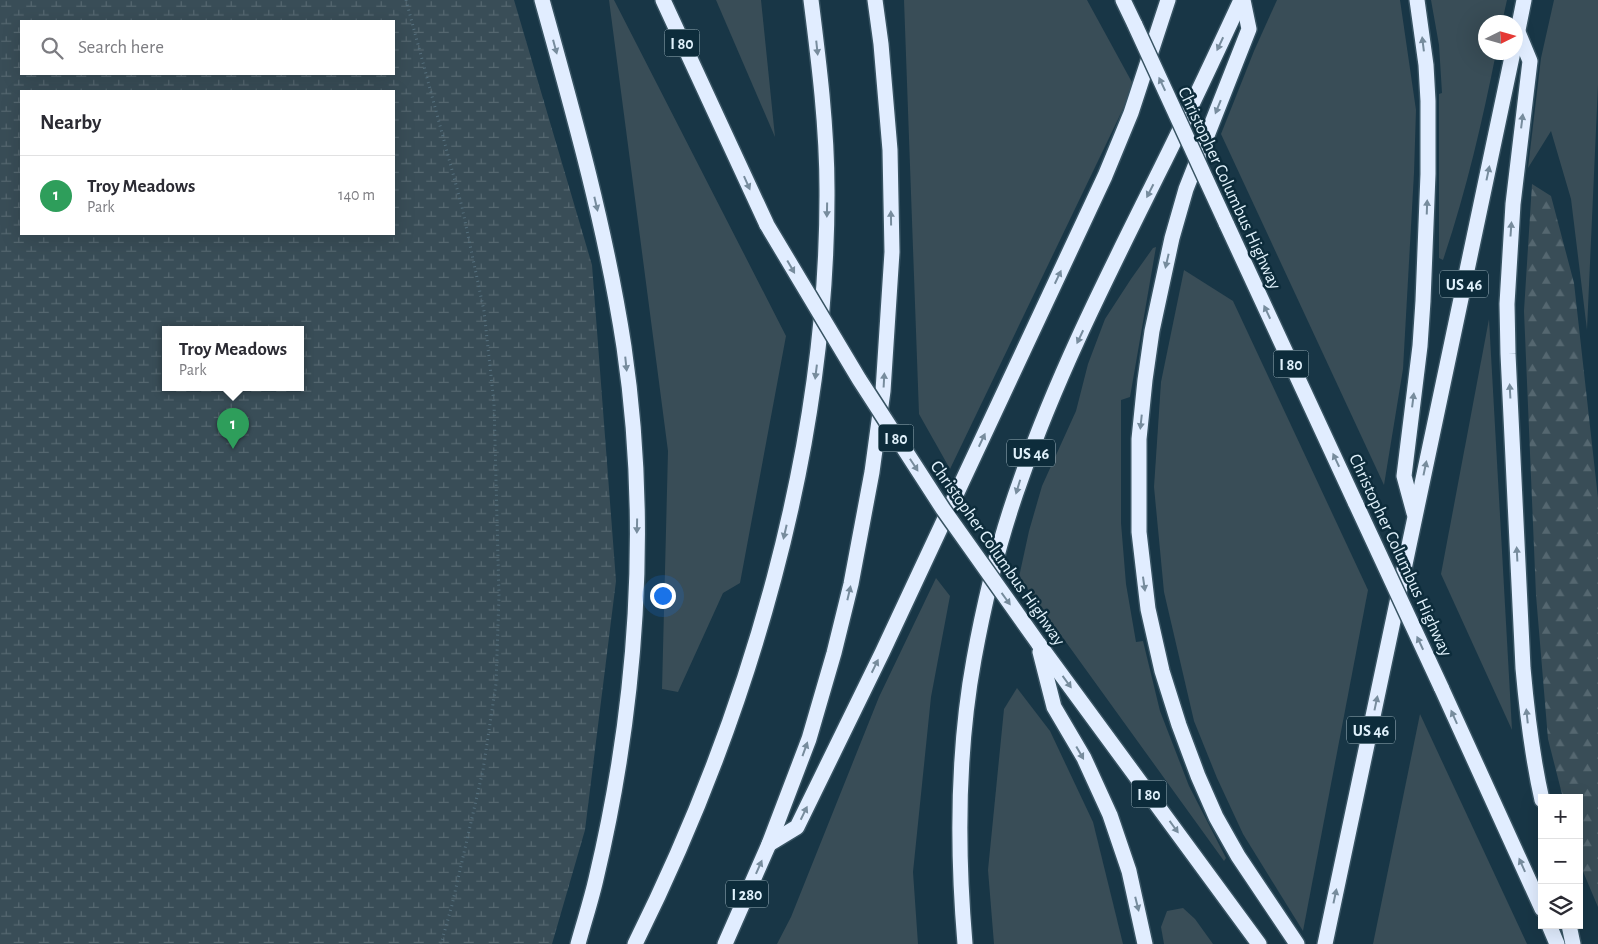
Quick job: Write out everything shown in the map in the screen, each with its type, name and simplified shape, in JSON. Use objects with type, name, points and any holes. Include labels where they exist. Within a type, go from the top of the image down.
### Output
[{"type":"highway","points":[[542,0],[585,157],[608,255],[624,349],[633,430],[637,518],[635,620],[626,723],[600,863],[578,944]]},
{"type":"highway","name":"Christopher Columbus Highway","points":[[663,0],[766,225],[859,379],[932,493],[987,573],[1259,944]]},
{"type":"highway","points":[[635,944],[698,804],[734,708],[773,580],[794,493],[814,391],[826,259],[827,190],[825,123],[811,0]]},
{"type":"highway","points":[[769,844],[809,739],[834,653],[859,546],[872,472],[883,391],[892,252],[890,150],[881,44],[875,0]]},
{"type":"highway","name":"Christopher Columbus Highway","points":[[1123,0],[1538,900]]},
{"type":"highway","points":[[769,844],[797,827],[882,653],[1106,176],[1131,113],[1168,0]]},
{"type":"highway","points":[[1242,0],[1248,29],[1186,189],[1161,288],[1145,380],[1139,439],[1138,508],[1140,556],[1152,628],[1162,670],[1179,725],[1198,776],[1216,817],[1238,856],[1297,944]]},
{"type":"highway","name":"US 46","points":[[965,944],[962,909],[960,820],[966,713],[979,632],[999,550],[1020,480],[1058,386],[1130,229],[1242,0]]},
{"type":"highway","points":[[1415,516],[1404,476],[1421,328],[1428,174],[1426,65],[1417,0]]},
{"type":"highway","points":[[1521,15],[1524,0]]},
{"type":"highway","points":[[1523,48],[1530,61],[1513,204],[1508,279],[1508,354],[1523,668],[1531,745],[1541,794]]},
{"type":"highway","name":"US 46","points":[[1325,944],[1511,60]]},
{"type":"highway","points":[[1038,643],[1054,706],[1094,780],[1116,833],[1129,871],[1145,944]]},
{"type":"highway","name":"I 280","points":[[725,944],[769,844]]},
{"type":"highway","points":[[1551,929],[1558,944]]},
{"type":"highway","points":[[1570,929],[1573,944]]},
{"type":"path","points":[[406,0],[462,207],[484,311],[494,413],[499,596],[496,684],[483,770],[452,906],[441,944]]},
{"type":"green space","points":[[0,0],[514,0],[592,265],[616,581],[585,830],[552,944],[0,944]]},
{"type":"green space","points":[[609,0],[614,0],[786,336],[740,583],[723,593],[678,692],[662,689],[668,451]]},
{"type":"green space","points":[[716,0],[761,0],[775,137]]},
{"type":"green space","points":[[904,0],[1087,0],[1134,86],[950,469],[919,414]]},
{"type":"green space","points":[[1277,0],[1400,0],[1416,110],[1414,173],[1403,369],[1384,485],[1221,134],[1254,51]]},
{"type":"green space","points":[[1431,0],[1507,0],[1504,15],[1478,15],[1478,60],[1495,60],[1473,157],[1443,260],[1439,258],[1439,94],[1442,93],[1439,45]]},
{"type":"green space","points":[[1554,0],[1598,0],[1598,85],[1587,330],[1571,199],[1551,131],[1528,168],[1541,58]]},
{"type":"green space","points":[[1532,184],[1551,196],[1574,283],[1598,498],[1598,907],[1583,871],[1583,794],[1562,794],[1548,739],[1536,595],[1524,311]]},
{"type":"green space","points":[[1156,247],[1130,397],[1121,400],[1121,523],[1126,584],[1136,642],[1143,641],[1160,711],[1189,786],[1226,858],[1224,861],[1019,577],[1029,531],[1042,486],[1076,411],[1088,364],[1105,319],[1131,279],[1153,248]]},
{"type":"green space","points":[[1184,270],[1233,301],[1368,590],[1303,931],[1243,834],[1217,778],[1194,721],[1164,592],[1154,487],[1161,382]]},
{"type":"green space","points":[[1489,319],[1512,730],[1441,574]]},
{"type":"green space","points":[[936,578],[950,596],[931,697],[913,872],[918,944],[777,944],[791,917],[879,697]]},
{"type":"green space","points":[[1017,688],[1050,731],[1093,822],[1123,944],[994,944],[988,870],[1004,709]]},
{"type":"green space","points":[[1420,714],[1527,944],[1373,944]]},
{"type":"green space","points":[[1183,908],[1195,919],[1213,944],[1164,944],[1161,927],[1167,911]]},
{"type":"place","name":"Troy Meadows","points":[[233,449]]}]
